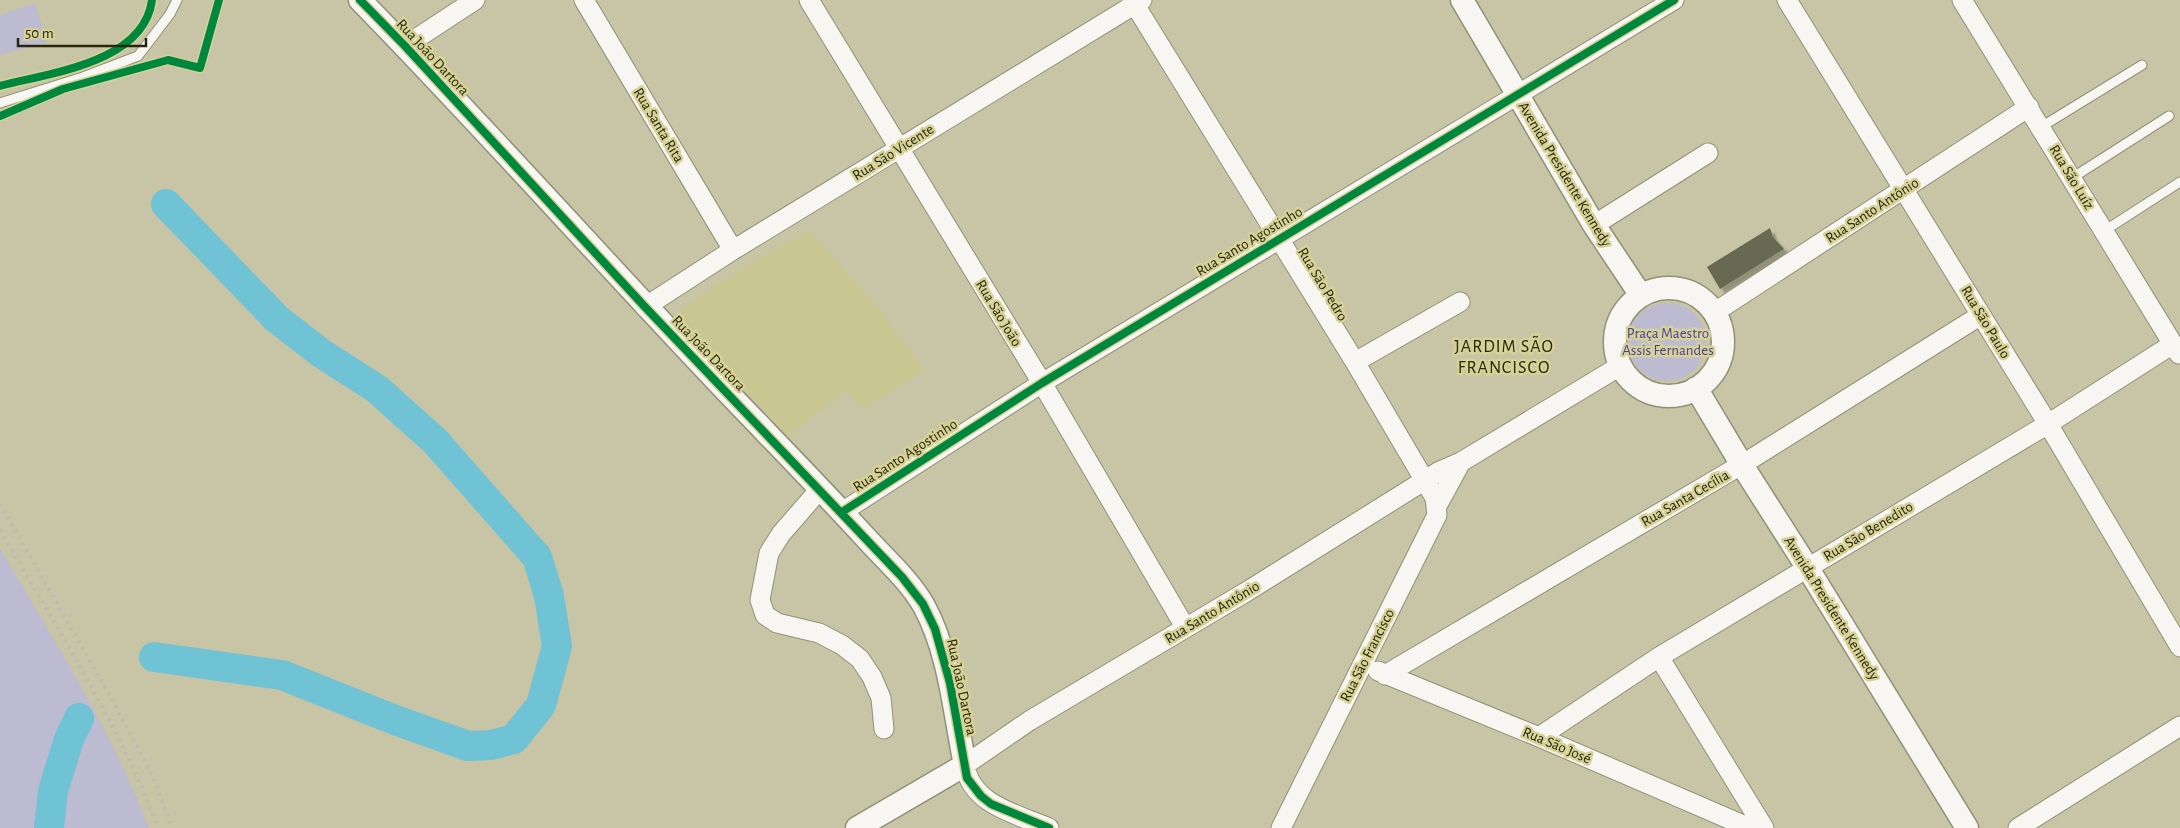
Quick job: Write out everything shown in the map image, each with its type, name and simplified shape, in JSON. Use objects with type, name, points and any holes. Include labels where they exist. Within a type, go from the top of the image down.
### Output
[{"type":"street","name":"Rua João Dartora","points":[[360,0],[405,46],[645,307],[902,577],[931,620],[950,683],[965,765]]},
{"type":"street","points":[[405,46],[475,0]]},
{"type":"street","name":"Rua Santa Rita","points":[[584,0],[733,250]]},
{"type":"street","name":"Rua São João","points":[[809,0],[1042,382],[1185,627]]},
{"type":"street","name":"Avenida Presidente Kennedy","points":[[1462,0],[1594,225],[1640,294]]},
{"type":"street","name":"Rua Santo Agostinho","points":[[842,512],[1042,382],[1674,0]]},
{"type":"street","name":"Rua São Paulo","points":[[1787,0],[2048,424],[2180,647]]},
{"type":"street","name":"Rua São Luíz","points":[[1962,0],[2177,350]]},
{"type":"street","name":"Rua São Vicente","points":[[645,307],[733,250],[1136,1]]},
{"type":"street","name":"Rua São Pedro","points":[[1136,1],[1425,481]]},
{"type":"street","name":"Rua Santo Antônio","points":[[1714,312],[2029,107]]},
{"type":"street","points":[[1594,225],[1708,153]]},
{"type":"street","points":[[1677,287],[1691,292],[1704,300],[1714,312],[1722,328],[1723,346],[1719,364],[1709,379],[1696,388],[1678,396],[1660,396],[1644,391],[1637,386],[1620,366],[1614,350],[1615,332],[1621,316],[1640,294],[1661,288],[1677,287]]},
{"type":"street","points":[[1355,362],[1460,302]]},
{"type":"street","name":"Rua Santa Cecília","points":[[1385,675],[1742,465],[1981,315]]},
{"type":"street","name":"Rua São Benedito","points":[[1539,737],[1659,657],[1807,567],[2177,350]]},
{"type":"street","name":"Rua Santo Antônio","points":[[965,765],[1029,721],[1246,592],[1438,472],[1461,462],[1620,366]]},
{"type":"street","name":"Avenida Presidente Kennedy","points":[[1696,388],[1967,828]]},
{"type":"street","points":[[1437,506],[1461,462]]},
{"type":"street","points":[[1425,481],[1437,506]]},
{"type":"street","points":[[820,489],[769,553],[760,600],[765,615],[777,623],[819,633],[842,645],[860,659],[872,678],[881,698],[884,729]]},
{"type":"street","name":"Rua São Francisco","points":[[1281,828],[1437,515],[1437,506]]},
{"type":"street","points":[[1659,657],[1764,828]]},
{"type":"street","name":"Rua São José","points":[[1362,665],[1539,737],[1750,828]]},
{"type":"street","points":[[2018,828],[2180,726]]},
{"type":"street","points":[[857,828],[965,765],[967,778],[981,796],[991,804],[1049,828]]},
{"type":"lane","points":[[0,103],[83,77],[138,56],[170,14],[177,0]]},
{"type":"lane","points":[[2041,127],[2142,65]]},
{"type":"lane","points":[[2072,178],[2169,116]]},
{"type":"lane","points":[[2104,230],[2180,182]]},
{"type":"shaded area","points":[[810,231],[879,309],[924,370],[863,409],[847,391],[787,436],[683,320],[679,310],[750,264]]},
{"type":"green space","points":[[35,3],[47,42],[0,55],[0,15]]},
{"type":"green space","name":"Praça Maestro Assis Fernandes","points":[[1667,303],[1682,306],[1695,314],[1703,327],[1706,342],[1703,357],[1695,370],[1682,378],[1667,381],[1652,378],[1639,370],[1631,357],[1628,342],[1631,327],[1639,314],[1652,306]]},
{"type":"green space","points":[[0,548],[99,720],[134,791],[149,828],[0,828]]},
{"type":"building","points":[[1770,228],[1773,237],[1784,249],[1720,289],[1707,267]]},
{"type":"waterway","points":[[154,657],[282,675],[395,720],[468,746],[491,745],[514,739],[541,705],[557,646],[549,596],[537,557],[435,441],[377,389],[321,353],[277,319],[166,204]]},
{"type":"waterway","points":[[49,828],[53,791],[69,739],[79,718]]},
{"type":"railway","points":[[0,504],[113,701],[152,775],[172,828]]},
{"type":"railway","points":[[0,530],[106,713],[125,751],[158,828]]},
{"type":"cycle path","points":[[0,86],[68,70],[91,62],[113,51],[132,38],[145,21],[152,0]]},
{"type":"cycle path","points":[[0,116],[63,89],[168,60],[200,68],[219,0]]},
{"type":"cycle path","points":[[360,0],[405,46],[645,307],[902,577],[923,604],[935,629],[950,683],[967,778],[981,796],[991,804],[1049,828]]},
{"type":"cycle path","points":[[842,512],[1042,383],[1674,0]]},
{"type":"district","name":"JARDIM SÃO FRANCISCO","points":[[1504,356]]}]
